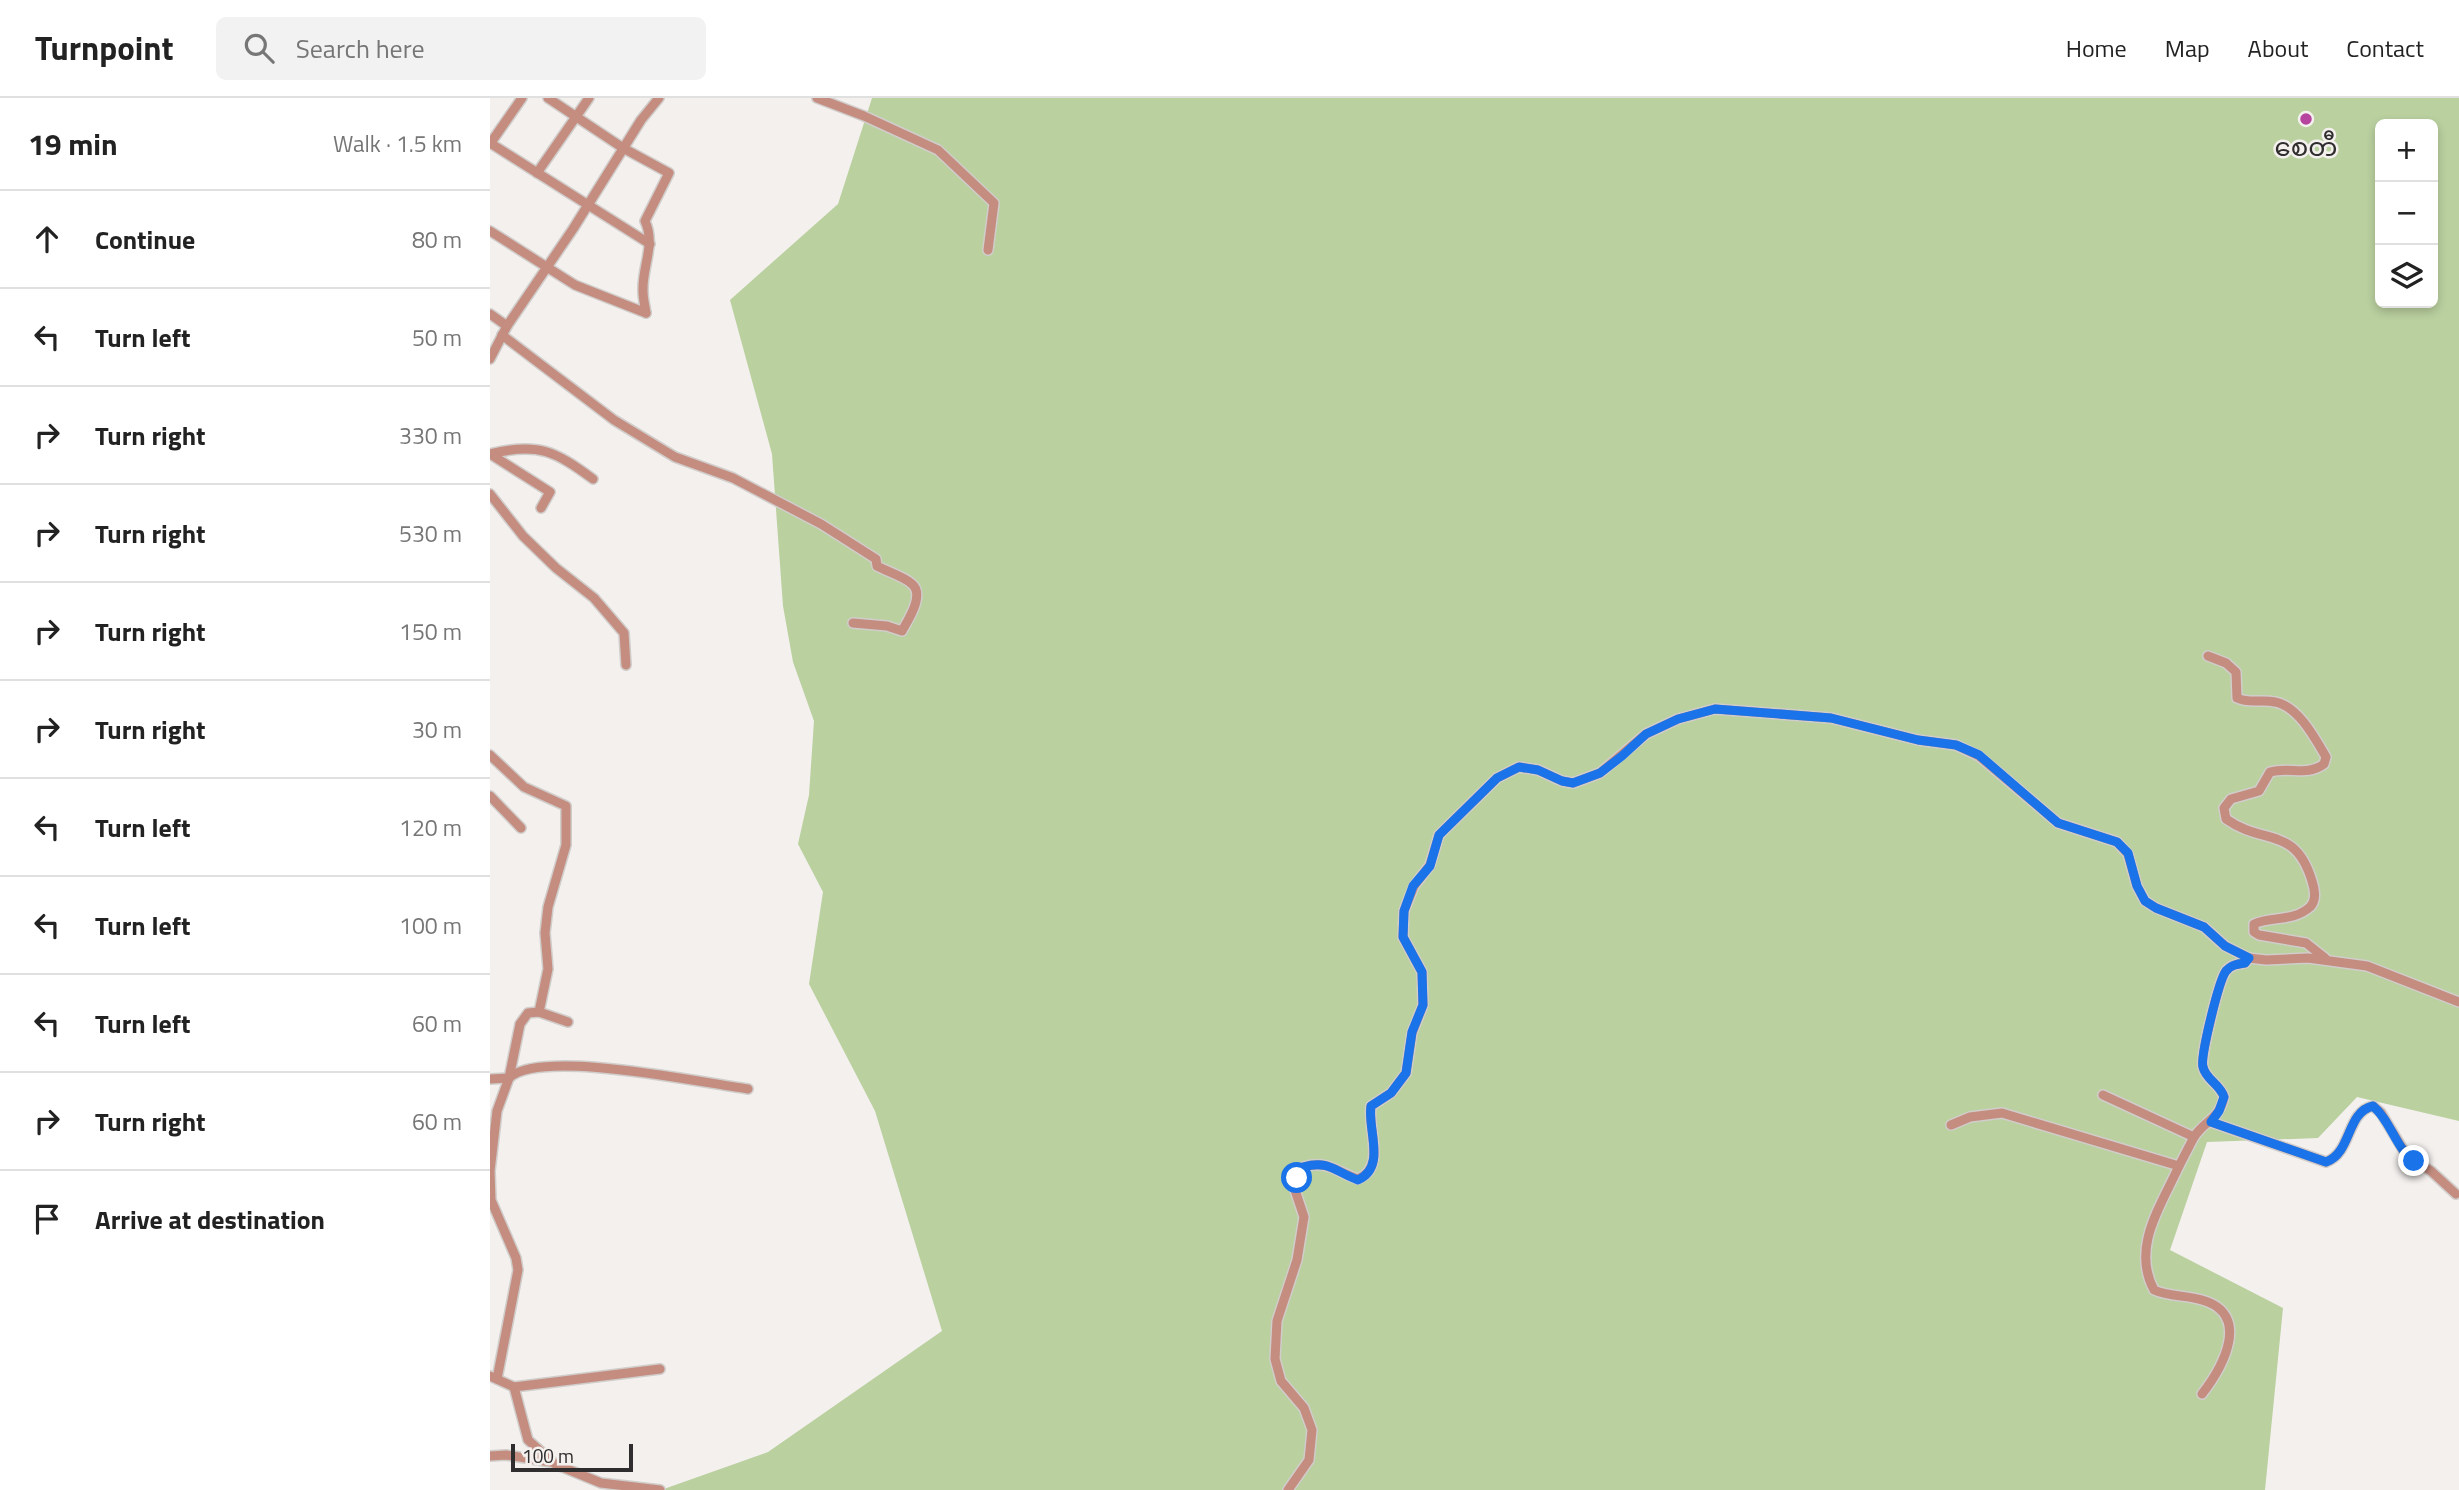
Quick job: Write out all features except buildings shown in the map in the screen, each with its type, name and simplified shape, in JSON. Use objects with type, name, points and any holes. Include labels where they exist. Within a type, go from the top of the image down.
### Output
[{"type":"street","points":[[522,98],[490,144],[650,244]]},
{"type":"street","points":[[490,231],[575,285],[646,313],[643,290],[650,231],[645,220],[669,173],[623,148],[548,98]]},
{"type":"street","points":[[537,173],[589,98]]},
{"type":"street","points":[[490,359],[505,331],[641,120],[659,98]]},
{"type":"street","points":[[817,98],[938,150],[994,203],[988,250]]},
{"type":"street","points":[[490,313],[505,331],[614,420],[676,457],[733,478],[821,524],[876,559],[877,566],[912,583],[916,590],[916,600],[902,631],[887,626],[853,623]]},
{"type":"street","points":[[541,508],[550,492],[490,454],[530,447],[566,458],[593,479]]},
{"type":"street","points":[[490,494],[523,536],[556,568],[594,598],[624,633],[626,665]]},
{"type":"street","points":[[2207,656],[2226,663],[2236,672],[2237,698],[2247,702],[2274,701],[2287,705],[2326,757],[2324,764],[2317,770],[2302,772],[2281,768],[2270,772],[2259,791],[2231,799],[2224,808],[2226,819],[2241,830],[2275,838],[2291,845],[2303,857],[2314,887],[2315,898],[2312,905],[2296,916],[2254,924],[2254,932],[2306,943],[2315,952],[2333,962]]},
{"type":"street","points":[[1288,1490],[1308,1460],[1312,1430],[1304,1408],[1281,1381],[1275,1359],[1277,1321],[1297,1260],[1304,1216],[1295,1190],[1297,1178],[1303,1167],[1327,1164],[1358,1180],[1368,1175],[1374,1164],[1373,1126],[1369,1116],[1371,1106],[1391,1093],[1406,1073],[1412,1032],[1423,1005],[1422,972],[1403,937],[1404,911],[1413,886],[1430,866],[1439,835],[1497,778],[1519,767],[1538,770],[1573,783],[1600,773],[1646,734],[1678,719],[1715,709],[1831,718],[1918,740],[1956,745],[1979,755],[2058,823],[2117,842],[2128,853],[2137,886],[2145,901],[2204,927],[2225,946],[2249,958],[2308,958],[2367,966],[2459,1002]]},
{"type":"street","points":[[490,755],[524,787],[566,806],[566,845],[548,907],[545,933],[548,969],[539,1012]]},
{"type":"street","points":[[490,796],[521,828]]},
{"type":"street","points":[[2202,1394],[2214,1378],[2232,1336],[2229,1320],[2218,1307],[2209,1302],[2175,1297],[2154,1290],[2145,1265],[2145,1243],[2194,1137],[2219,1111],[2224,1097],[2218,1084],[2206,1075],[2202,1061],[2219,984],[2225,972],[2233,965],[2245,963],[2249,958]]},
{"type":"street","points":[[568,1021],[539,1012],[528,1013],[520,1024],[509,1078],[497,1111],[490,1171],[491,1199],[516,1258],[518,1270],[493,1378],[514,1387],[660,1369]]},
{"type":"street","points":[[490,1079],[509,1078],[515,1072],[564,1064],[748,1089]]},
{"type":"street","points":[[2103,1095],[2194,1137]]},
{"type":"street","points":[[2211,1122],[2326,1162],[2339,1154],[2361,1112],[2373,1106],[2381,1113],[2407,1156],[2431,1171],[2456,1194]]},
{"type":"street","points":[[1951,1125],[1970,1117],[2002,1113],[2179,1166]]},
{"type":"street","points":[[514,1387],[528,1440],[553,1462]]},
{"type":"street","points":[[490,1456],[506,1455],[553,1462],[601,1483],[660,1490]]},
{"type":"green space","points":[[872,98],[2459,98],[2459,1121],[2357,1097],[2318,1138],[2207,1142],[2170,1250],[2283,1308],[2265,1490],[661,1490],[768,1452],[942,1331],[875,1111],[809,984],[823,892],[798,844],[809,795],[814,721],[793,662],[783,606],[772,454],[730,300],[838,204]]},
{"type":"place","name":"စေတီ","points":[[2306,119]]},
{"type":"route","points":[[1297,1178],[1303,1167],[1327,1164],[1358,1180],[1368,1175],[1374,1164],[1373,1126],[1369,1116],[1371,1106],[1391,1093],[1406,1073],[1412,1032],[1423,1005],[1422,972],[1403,937],[1404,911],[1413,886],[1430,866],[1439,835],[1497,778],[1519,767],[1538,770],[1573,783],[1600,773],[1646,734],[1678,719],[1715,709],[1831,718],[1918,740],[1956,745],[1979,755],[2058,823],[2117,842],[2128,853],[2137,886],[2145,901],[2204,927],[2225,946],[2249,958],[2245,963],[2233,965],[2225,972],[2219,984],[2202,1061],[2206,1075],[2218,1084],[2224,1097],[2211,1122],[2326,1162],[2339,1154],[2361,1112],[2373,1106],[2381,1113],[2403,1151],[2414,1161]]}]
